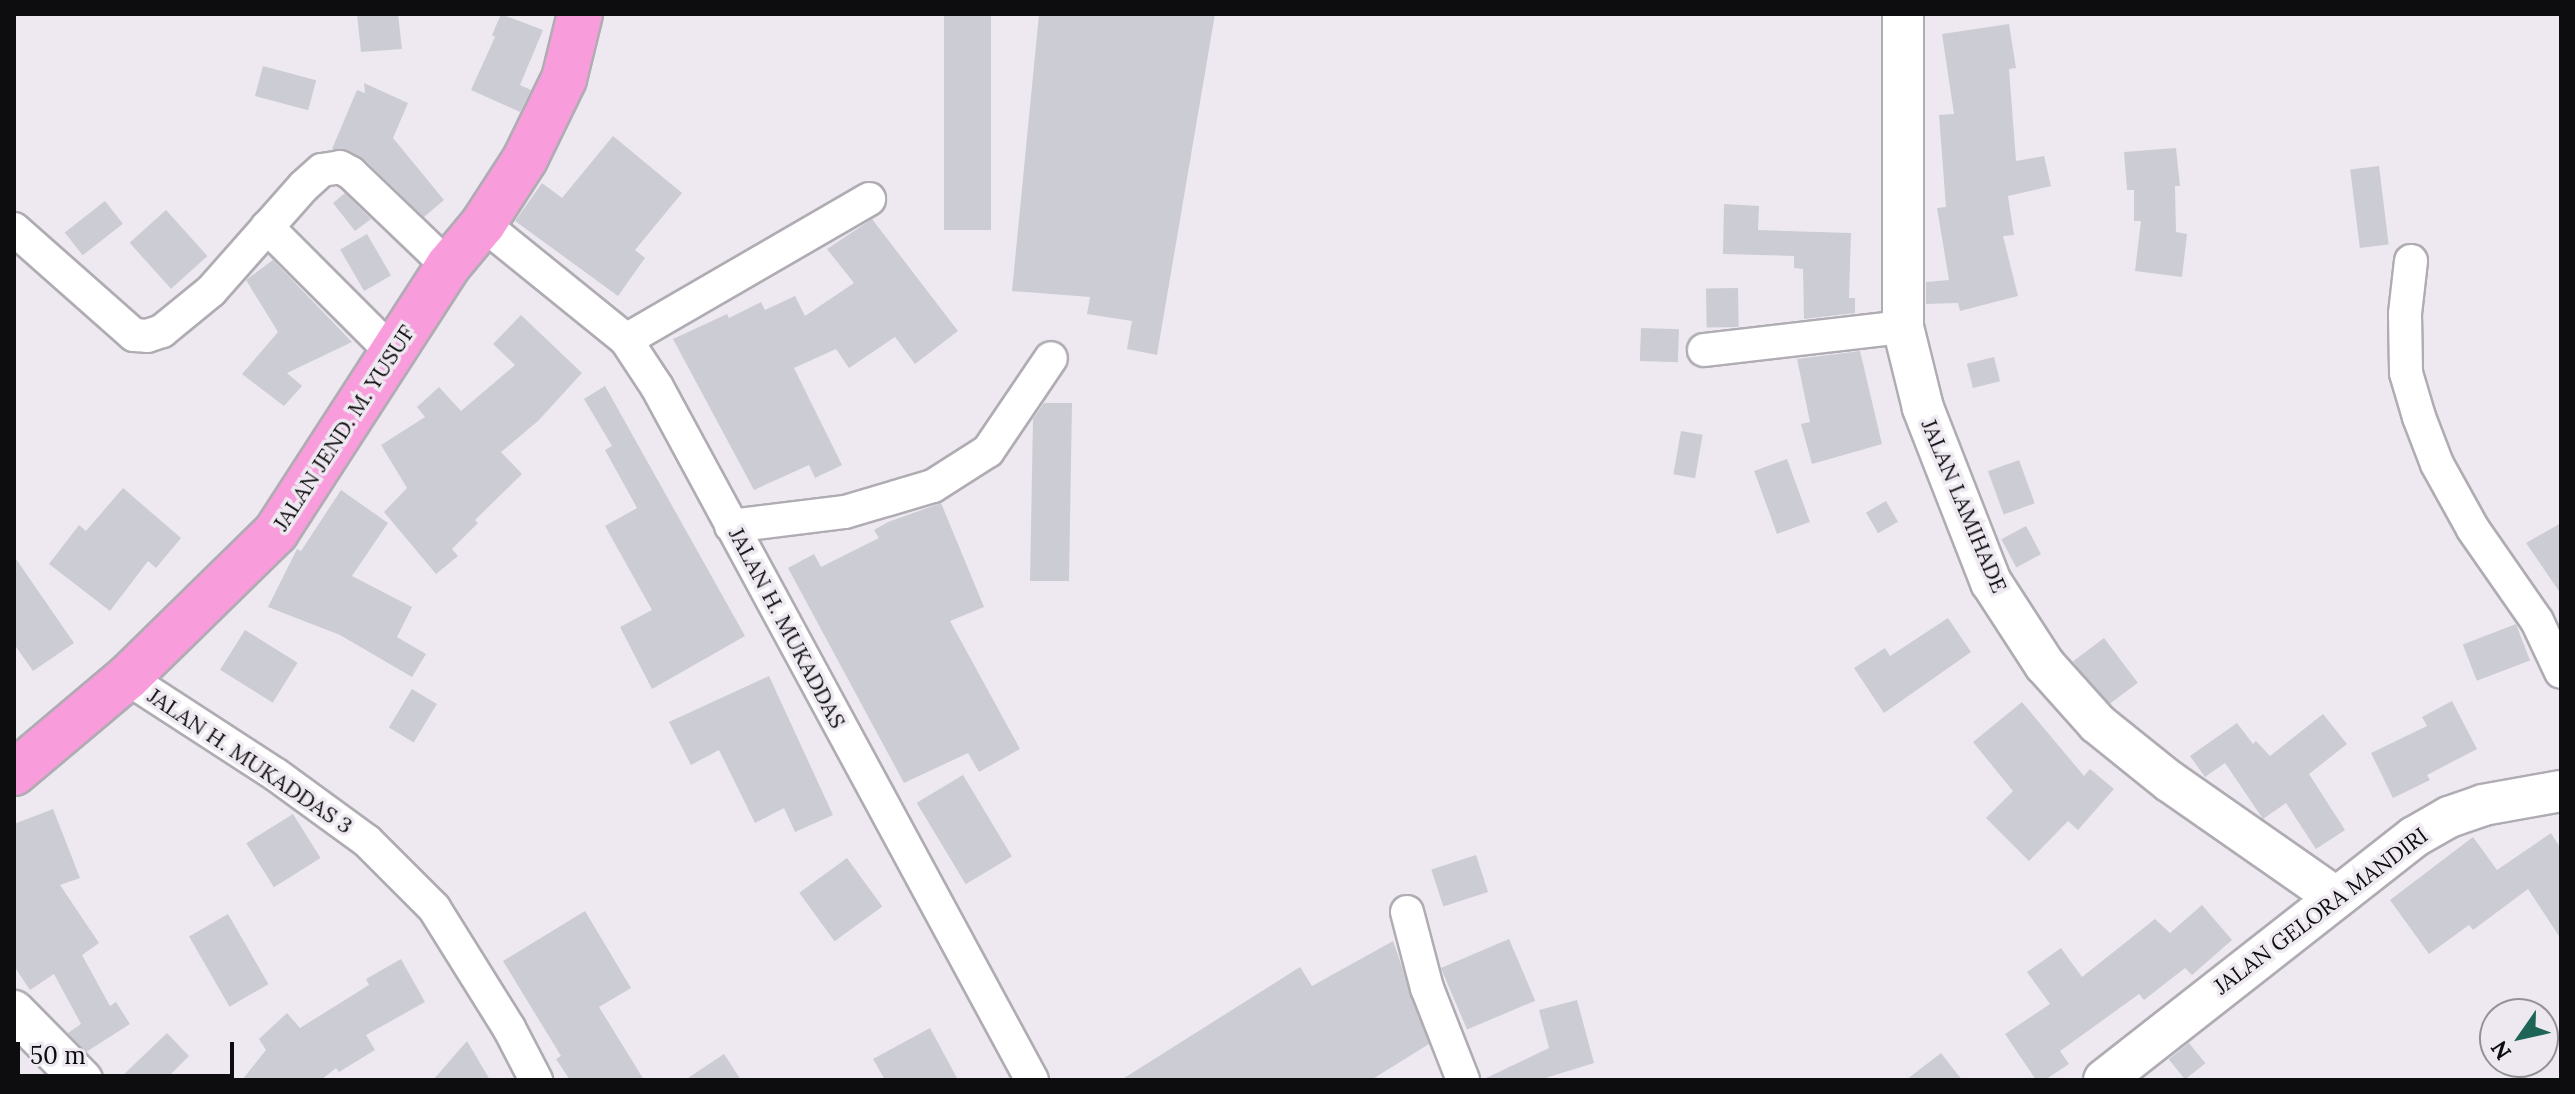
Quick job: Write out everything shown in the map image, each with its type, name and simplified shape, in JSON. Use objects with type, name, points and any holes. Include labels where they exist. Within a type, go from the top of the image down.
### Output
[{"type":"highway","name":"JALAN JEND. M. YUSUF","points":[[14,773],[127,678],[276,532],[394,354],[448,266],[483,224],[548,119],[564,79],[580,14]]},
{"type":"street","name":"JALAN LAMIHADE","points":[[1903,14],[1903,327],[1923,408],[1959,508],[1991,582],[2045,665],[2098,724],[2169,781],[2335,897]]},
{"type":"street","points":[[14,229],[134,335],[147,336],[162,331],[211,291],[322,170],[340,167],[448,266]]},
{"type":"street","points":[[626,340],[869,199]]},
{"type":"street","name":"JALAN H. MUKADDAS","points":[[483,224],[626,340],[657,387],[1032,1080]]},
{"type":"street","points":[[267,227],[394,354]]},
{"type":"street","points":[[2411,261],[2405,314],[2406,373],[2419,417],[2437,464],[2537,621],[2561,672]]},
{"type":"street","points":[[1704,350],[1903,327]]},
{"type":"street","points":[[731,526],[845,512],[933,486],[988,451],[1051,358]]},
{"type":"street","name":"JALAN H. MUKADDAS 3","points":[[127,678],[275,774],[367,841],[434,908],[509,1028],[536,1080]]},
{"type":"street","name":"JALAN GELORA MANDIRI","points":[[2104,1080],[2414,837],[2449,817],[2483,805],[2561,791]]},
{"type":"street","points":[[1407,912],[1427,988],[1463,1080]]},
{"type":"street","points":[[14,1011],[82,1080]]},
{"type":"building","points":[[357,14],[398,14],[402,49],[361,52]]},
{"type":"building","points":[[501,14],[543,30],[520,85],[531,90],[520,112],[471,90],[495,37],[492,35]]},
{"type":"building","points":[[944,14],[991,14],[991,230],[944,230]]},
{"type":"building","points":[[1039,14],[1215,14],[1157,355],[1127,349],[1132,321],[1087,314],[1090,297],[1012,291]]},
{"type":"building","points":[[2009,24],[2016,68],[2009,69],[2016,161],[2044,156],[2051,186],[2008,196],[2014,235],[2003,236],[2018,296],[1960,311],[1958,303],[1926,304],[1926,282],[1949,280],[1937,208],[1946,207],[1939,115],[1954,114],[1942,34]]},
{"type":"building","points":[[263,66],[316,80],[308,110],[255,96]]},
{"type":"building","points":[[364,83],[408,103],[393,138],[444,200],[424,217],[364,159],[348,150],[332,149],[357,90],[365,93]]},
{"type":"building","points":[[613,136],[682,193],[635,250],[645,258],[618,296],[515,221],[542,183],[562,198]]},
{"type":"building","points":[[2176,148],[2180,186],[2175,186],[2176,232],[2187,234],[2182,277],[2135,271],[2141,221],[2134,221],[2134,190],[2127,190],[2124,152]]},
{"type":"building","points":[[2379,166],[2389,244],[2360,248],[2350,170]]},
{"type":"building","points":[[345,193],[371,219],[355,231],[333,203]]},
{"type":"building","points":[[105,201],[123,224],[83,255],[65,232]]},
{"type":"building","points":[[1724,204],[1759,206],[1758,230],[1851,233],[1849,298],[1855,298],[1855,313],[1804,319],[1803,269],[1794,268],[1794,256],[1723,254]]},
{"type":"building","points":[[166,210],[207,256],[171,289],[130,243]]},
{"type":"building","points":[[872,219],[958,331],[915,364],[895,337],[849,368],[836,349],[794,368],[842,465],[815,478],[809,465],[754,490],[673,339],[761,302],[765,310],[795,296],[805,316],[854,283],[827,249]]},
{"type":"building","points":[[367,234],[391,276],[364,291],[340,249]]},
{"type":"building","points":[[273,260],[352,342],[287,373],[302,386],[284,406],[242,374],[278,332],[246,280]]},
{"type":"building","points":[[1738,288],[1739,327],[1707,328],[1706,289]]},
{"type":"building","points":[[521,315],[582,373],[538,421],[501,452],[522,474],[475,520],[478,523],[452,549],[458,556],[436,574],[384,512],[407,488],[381,445],[425,417],[417,407],[439,387],[461,411],[515,365],[493,344]]},
{"type":"building","points":[[1641,328],[1679,329],[1678,362],[1640,361]]},
{"type":"building","points":[[1860,351],[1882,444],[1812,464],[1801,424],[1810,422],[1797,359]]},
{"type":"building","points":[[1994,357],[2000,381],[1973,388],[1967,364]]},
{"type":"building","points":[[605,386],[745,636],[652,689],[620,627],[652,610],[605,526],[637,508],[605,450],[612,446],[584,399]]},
{"type":"building","points":[[1044,403],[1072,403],[1069,581],[1030,581],[1033,419]]},
{"type":"building","points":[[1681,431],[1703,435],[1695,478],[1673,474]]},
{"type":"building","points":[[1787,459],[1810,522],[1777,534],[1754,471]]},
{"type":"building","points":[[2019,460],[2035,503],[2004,515],[1988,471]]},
{"type":"building","points":[[123,488],[181,538],[156,568],[148,561],[110,611],[49,564],[79,525],[86,531]]},
{"type":"building","points":[[341,490],[388,523],[352,576],[412,607],[397,637],[426,654],[412,677],[340,635],[268,607],[297,549],[301,551]]},
{"type":"building","points":[[1886,501],[1898,522],[1878,533],[1866,512]]},
{"type":"building","points":[[941,503],[984,607],[950,621],[1020,749],[979,772],[968,753],[904,783],[788,568],[814,554],[821,567],[879,538],[874,530],[888,522]]},
{"type":"building","points":[[2561,523],[2561,594],[2526,543]]},
{"type":"building","points":[[2026,526],[2041,554],[2016,567],[2001,539]]},
{"type":"building","points":[[14,556],[74,643],[33,671],[14,644]]},
{"type":"building","points":[[1948,618],[1971,652],[1884,713],[1854,668],[1885,648],[1890,656]]},
{"type":"building","points":[[2516,624],[2530,660],[2477,681],[2463,644]]},
{"type":"building","points":[[245,630],[298,663],[273,703],[220,670]]},
{"type":"building","points":[[2104,638],[2138,683],[2107,706],[2073,661]]},
{"type":"building","points":[[769,676],[833,815],[795,832],[784,808],[755,823],[719,750],[691,765],[669,722]]},
{"type":"building","points":[[412,689],[437,704],[414,743],[389,728]]},
{"type":"building","points":[[2452,701],[2477,749],[2427,775],[2430,780],[2393,798],[2371,753],[2427,726],[2422,717]]},
{"type":"building","points":[[2022,702],[2084,776],[2090,769],[2114,789],[2078,830],[2068,821],[2029,861],[1986,818],[2013,791],[1973,742]]},
{"type":"building","points":[[2323,714],[2347,744],[2309,774],[2345,830],[2316,849],[2286,803],[2263,819],[2225,763],[2205,777],[2190,756],[2237,723],[2253,744],[2256,741],[2270,756]]},
{"type":"building","points":[[963,775],[1012,856],[966,884],[917,803]]},
{"type":"building","points":[[53,809],[80,878],[60,885],[99,943],[82,955],[110,1006],[116,1002],[130,1024],[86,1052],[68,1033],[81,1024],[54,974],[30,990],[14,966],[14,824]]},
{"type":"building","points":[[293,814],[321,858],[274,887],[246,843]]},
{"type":"building","points":[[2551,833],[2561,849],[2561,939],[2528,889],[2473,930],[2469,925],[2429,954],[2390,900],[2473,837],[2497,870]]},
{"type":"building","points":[[1476,855],[1488,892],[1443,907],[1431,870]]},
{"type":"building","points":[[847,858],[882,907],[835,941],[799,893]]},
{"type":"building","points":[[2202,905],[2232,940],[2192,975],[2185,968],[2144,1000],[2139,994],[2060,1051],[2069,1064],[2045,1080],[2036,1080],[2005,1034],[2050,1004],[2027,972],[2061,948],[2082,977],[2155,919],[2170,933]]},
{"type":"building","points":[[585,911],[631,988],[599,1007],[644,1080],[570,1080],[556,1059],[561,1056],[503,961]]},
{"type":"building","points":[[228,914],[268,984],[230,1007],[189,936]]},
{"type":"building","points":[[1509,939],[1535,1001],[1467,1030],[1441,968]]},
{"type":"building","points":[[1393,941],[1429,1044],[1371,1080],[1121,1080],[1300,967],[1312,986]]},
{"type":"building","points":[[401,959],[425,1002],[366,1035],[375,1050],[339,1072],[336,1068],[321,1080],[242,1080],[266,1050],[259,1039],[287,1013],[300,1028],[369,985],[366,979]]},
{"type":"building","points":[[1577,1000],[1594,1063],[1539,1080],[1482,1080],[1549,1048],[1539,1010]]},
{"type":"building","points":[[930,1028],[958,1080],[885,1080],[873,1059]]},
{"type":"building","points":[[167,1033],[189,1056],[165,1080],[118,1080]]},
{"type":"building","points":[[467,1041],[490,1080],[433,1080]]},
{"type":"building","points":[[2189,1043],[2205,1063],[2185,1080],[2169,1059]]},
{"type":"building","points":[[1941,1053],[1962,1080],[1906,1080]]},
{"type":"building","points":[[724,1054],[741,1080],[685,1080]]}]
